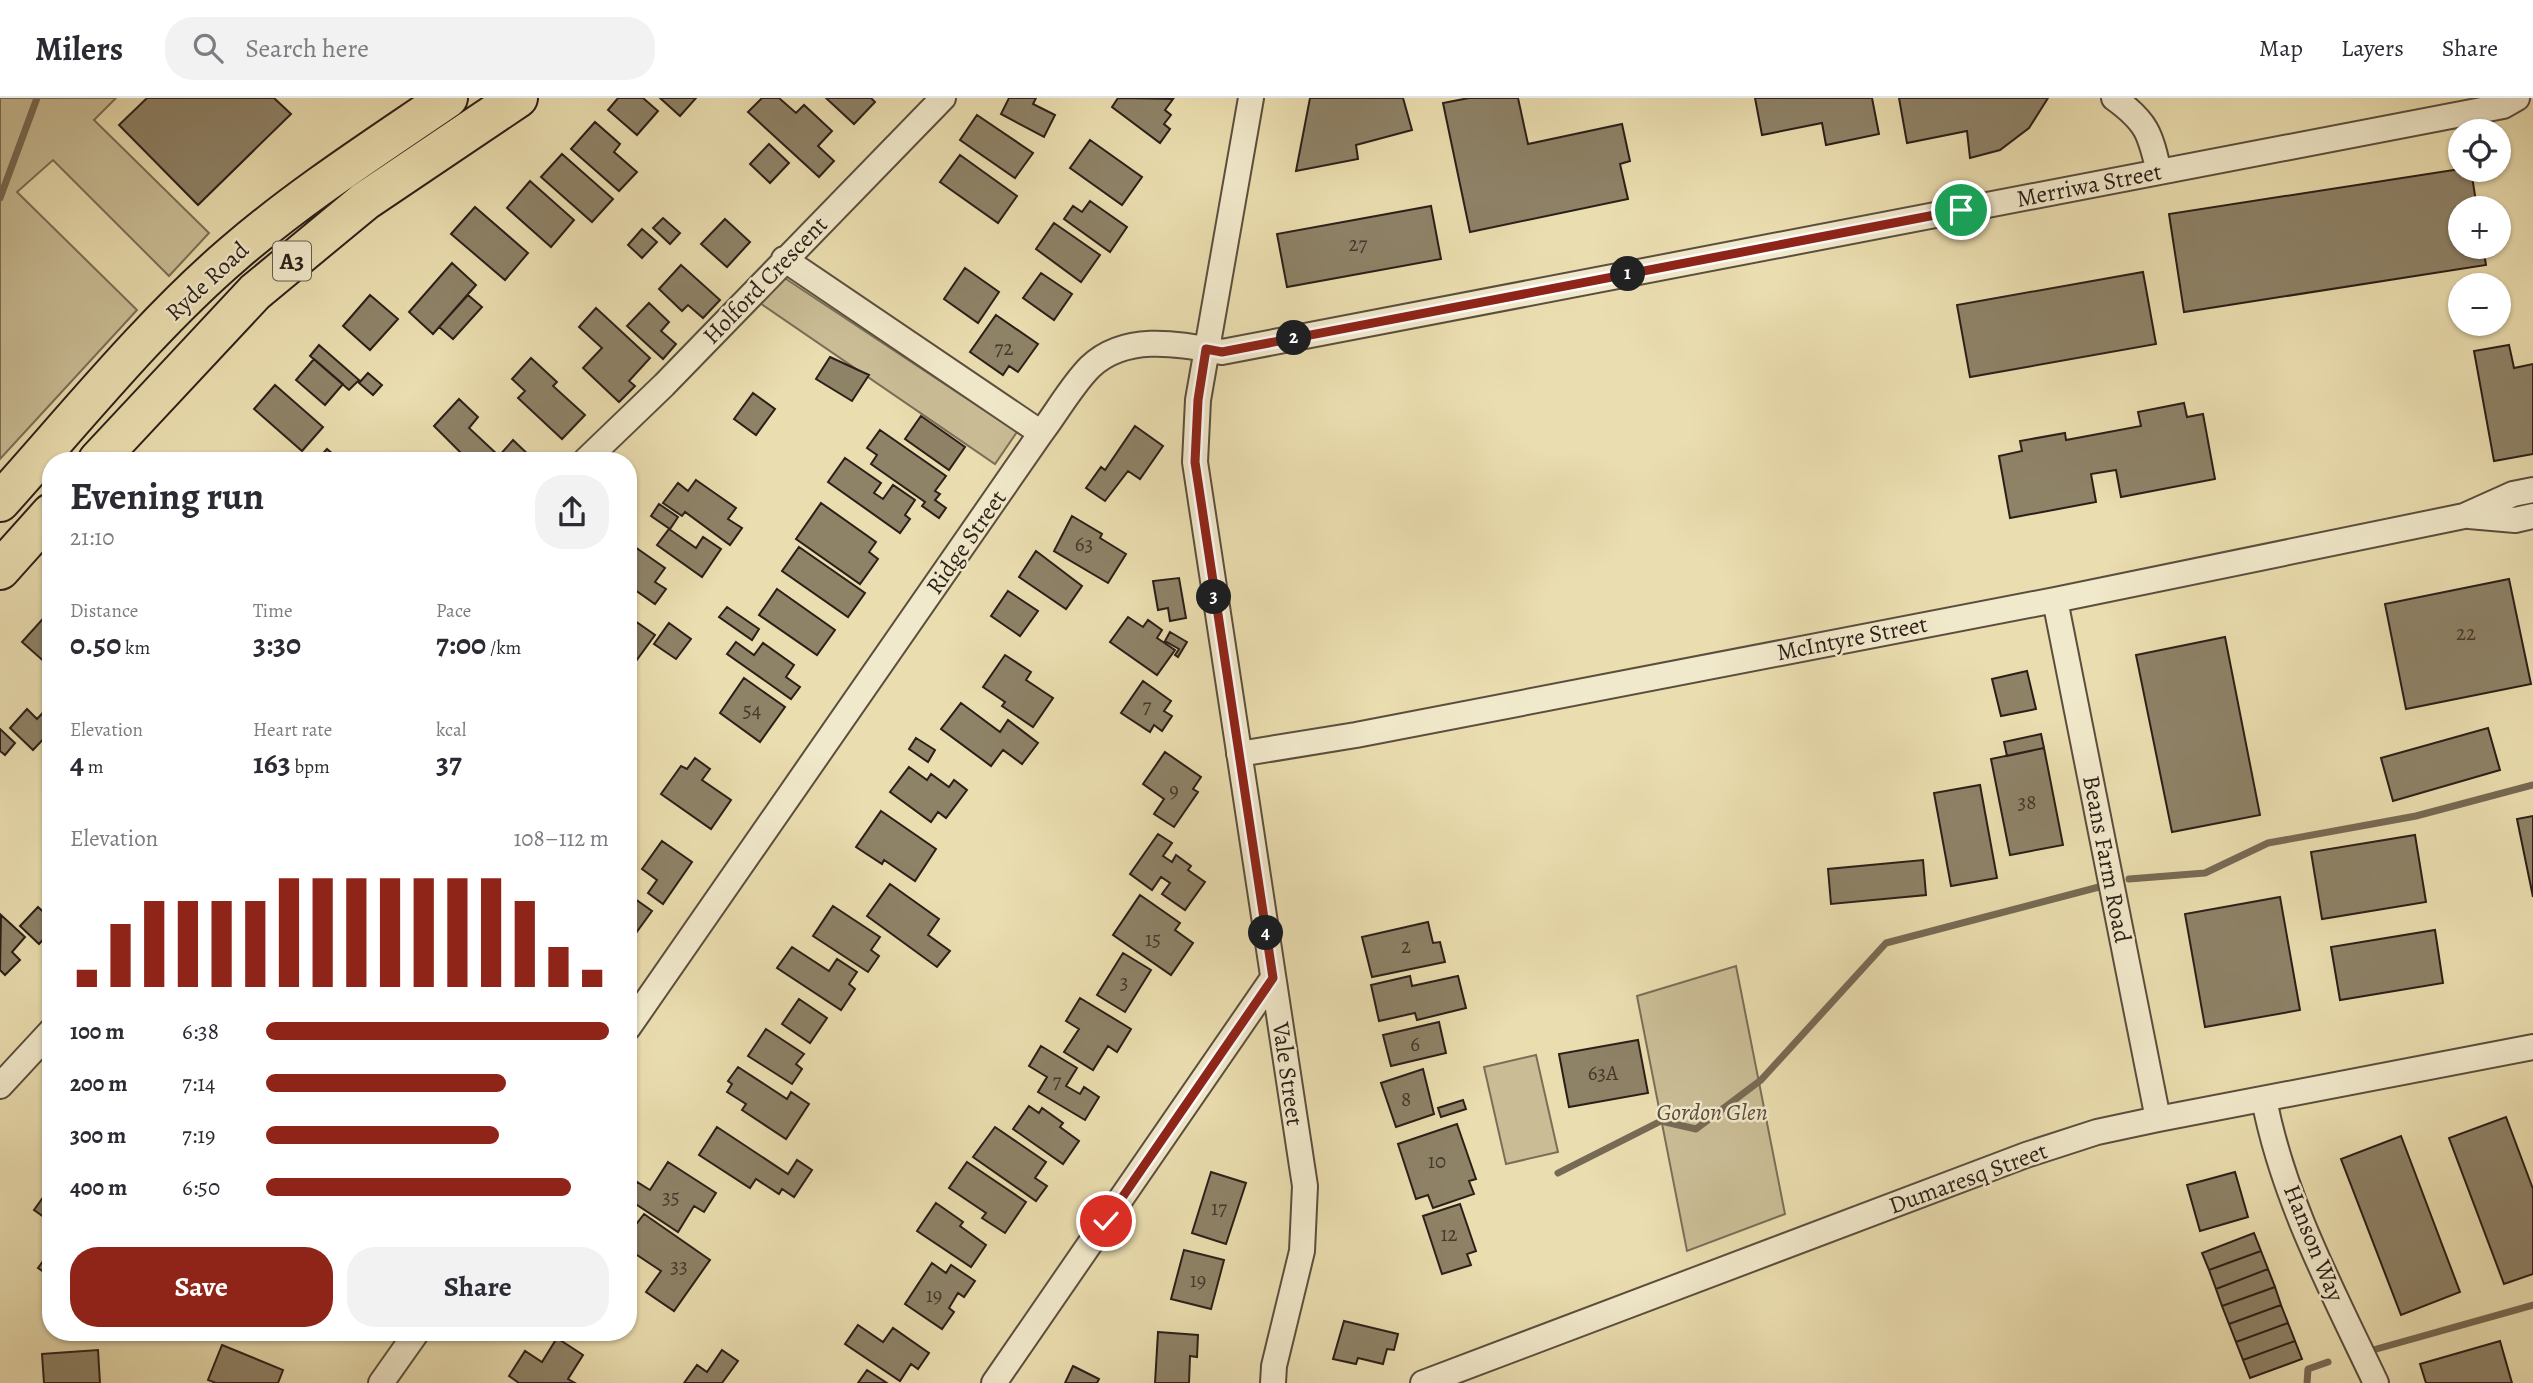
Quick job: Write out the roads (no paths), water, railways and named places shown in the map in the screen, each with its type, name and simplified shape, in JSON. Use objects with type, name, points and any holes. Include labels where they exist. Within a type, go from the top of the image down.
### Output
[{"type":"highway","name":"Ryde Road","points":[[46,452],[183,301],[232,254],[362,156],[449,98]]},
{"type":"highway","name":"Ryde Road","points":[[105,452],[255,292],[365,201],[517,98]]},
{"type":"highway","name":"Ryde Road","points":[[0,502],[42,456]]},
{"type":"highway","points":[[0,570],[42,523]]},
{"type":"street","name":"Holford Crescent","points":[[594,452],[664,385],[943,98]]},
{"type":"street","points":[[1206,349],[1251,98]]},
{"type":"street","points":[[2114,98],[2131,110],[2150,133],[2159,172]]},
{"type":"street","name":"Merriwa Street","points":[[1206,349],[1222,352],[2503,106],[2517,98]]},
{"type":"street","points":[[784,259],[1041,433]]},
{"type":"street","name":"Ridge Street","points":[[637,1015],[1041,433],[1090,367],[1112,352],[1138,344],[1164,343],[1206,349]]},
{"type":"street","name":"Vale Street","points":[[1206,349],[1198,400],[1195,462],[1304,1186],[1302,1251],[1273,1383]]},
{"type":"street","name":"McIntyre Street","points":[[1239,754],[1356,735],[2055,600],[2465,516],[2513,494],[2533,490]]},
{"type":"street","name":"McIntyre Street","points":[[2465,516],[2515,520],[2533,516]]},
{"type":"street","name":"Beans Farm Road","points":[[2055,600],[2158,1119]]},
{"type":"street","points":[[994,1383],[1273,978]]},
{"type":"street","points":[[0,1086],[42,1041]]},
{"type":"street","name":"Dumaresq Street","points":[[1423,1383],[2026,1155],[2097,1132],[2533,1047]]},
{"type":"street","name":"Hanson Way","points":[[2264,1099],[2269,1125],[2308,1238],[2376,1383]]},
{"type":"street","points":[[381,1383],[411,1341]]},
{"type":"waterway","points":[[0,198],[37,98]]},
{"type":"waterway","points":[[2129,879],[2205,873],[2268,843],[2416,816],[2533,785]]},
{"type":"waterway","points":[[1558,1173],[1661,1121],[1696,1129],[1761,1080],[1886,943],[2099,887]]},
{"type":"waterway","points":[[2373,1350],[2533,1305]]},
{"type":"waterway","points":[[2307,1383],[2308,1369],[2328,1362]]},
{"type":"park label","name":"Gordon Glen","points":[[1712,1112]]}]
